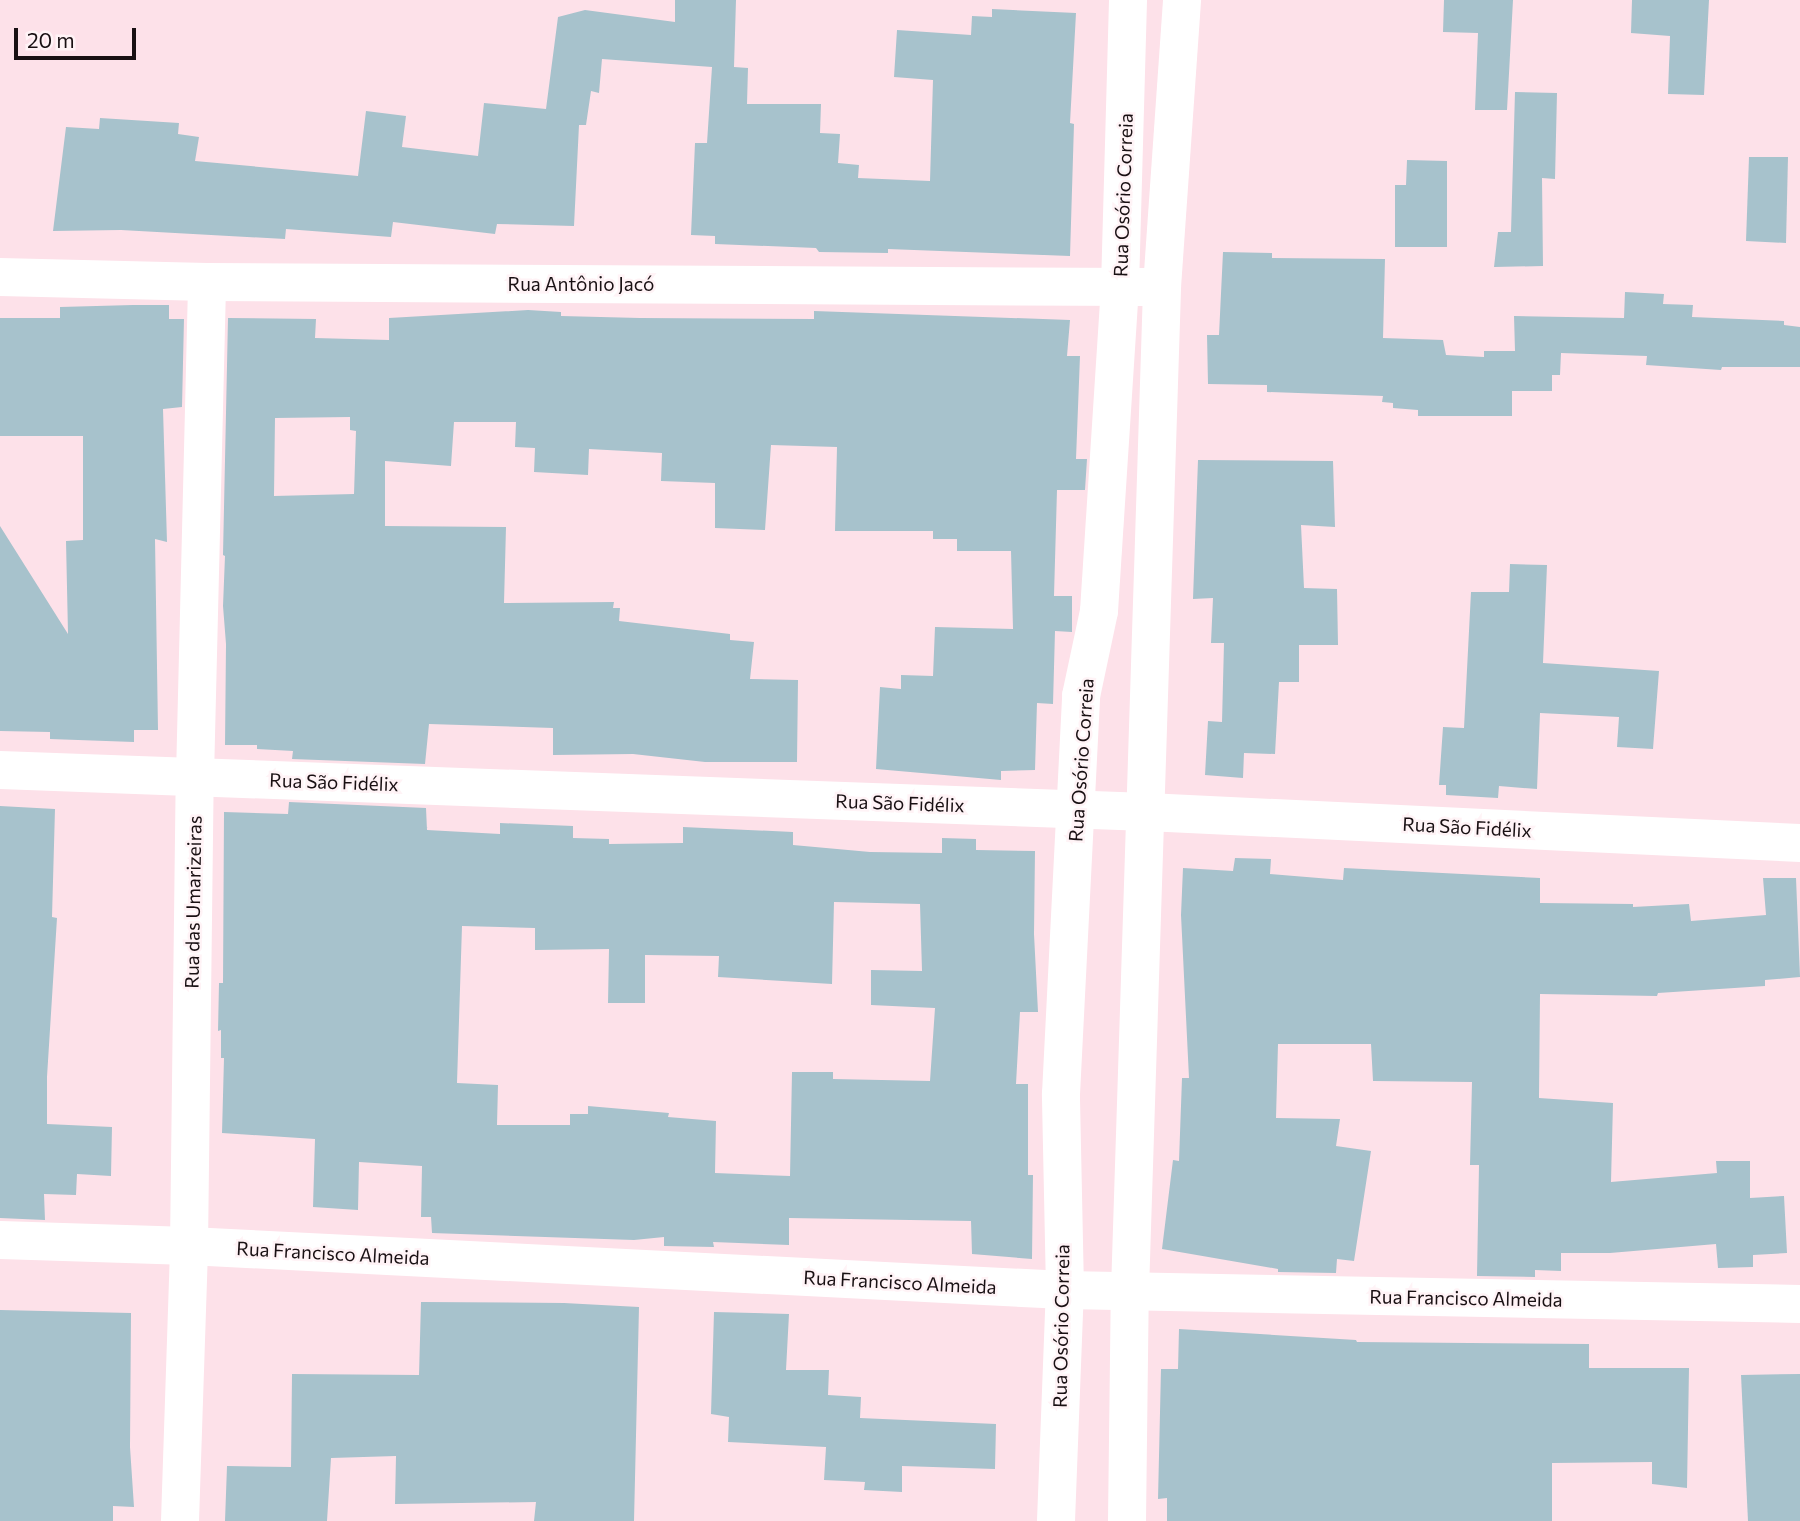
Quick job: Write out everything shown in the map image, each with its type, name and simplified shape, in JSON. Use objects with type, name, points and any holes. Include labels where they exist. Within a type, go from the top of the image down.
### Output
[{"type":"street","name":"Rua Osório Correia","points":[[1056,1521],[1065,1290],[1061,1094],[1082,696],[1098,611],[1120,287],[1128,0]]},
{"type":"street","points":[[1127,1521],[1130,1291],[1162,287],[1182,0]]},
{"type":"street","name":"Rua Antônio Jacó","points":[[0,276],[207,282],[1162,287]]},
{"type":"street","name":"Rua das Umarizeiras","points":[[180,1521],[189,1246],[195,777],[207,282]]},
{"type":"street","name":"Rua São Fidélix","points":[[0,770],[1147,812],[1800,843]]},
{"type":"street","name":"Rua Francisco Almeida","points":[[0,1240],[189,1246],[1065,1290],[1800,1304]]},
{"type":"building","points":[[675,0],[736,0],[734,67],[748,68],[747,104],[821,104],[820,133],[840,134],[838,163],[859,165],[858,178],[930,181],[933,80],[894,77],[897,30],[971,35],[972,16],[992,17],[992,9],[1076,13],[1070,123],[1074,124],[1070,256],[888,249],[888,253],[819,252],[816,248],[715,244],[715,236],[691,235],[695,143],[707,143],[712,67],[602,59],[599,93],[591,91],[586,125],[579,125],[574,226],[497,224],[495,234],[393,222],[391,237],[286,229],[285,239],[121,230],[53,231],[66,127],[99,129],[100,118],[179,123],[178,134],[199,137],[195,161],[358,176],[366,111],[406,116],[402,147],[478,156],[484,103],[546,109],[558,17],[585,10],[675,22]]},
{"type":"building","points":[[1444,0],[1513,0],[1507,110],[1475,110],[1478,33],[1443,32]]},
{"type":"building","points":[[1632,0],[1709,0],[1704,95],[1668,94],[1670,36],[1631,33]]},
{"type":"building","points":[[1515,92],[1557,93],[1555,179],[1542,178],[1543,266],[1494,267],[1498,232],[1511,232]]},
{"type":"building","points":[[1749,157],[1788,157],[1786,243],[1746,241]]},
{"type":"building","points":[[1407,160],[1447,161],[1447,247],[1395,247],[1395,185],[1406,185]]},
{"type":"building","points":[[1223,252],[1272,253],[1272,258],[1385,259],[1383,338],[1443,340],[1446,355],[1484,357],[1484,351],[1515,351],[1514,316],[1624,318],[1625,292],[1664,294],[1663,304],[1693,305],[1692,317],[1784,321],[1784,325],[1800,327],[1800,367],[1722,367],[1721,370],[1646,365],[1647,356],[1561,353],[1560,375],[1552,375],[1552,391],[1512,391],[1512,416],[1418,416],[1418,410],[1393,408],[1393,403],[1382,402],[1383,396],[1267,392],[1267,385],[1208,384],[1207,335],[1219,335]]},
{"type":"building","points":[[169,305],[169,319],[184,319],[182,407],[163,409],[167,542],[155,539],[158,730],[134,730],[134,742],[50,739],[50,732],[0,731],[0,526],[68,634],[66,541],[83,540],[83,436],[0,436],[0,318],[60,318],[60,307]]},
{"type":"building","points":[[528,310],[561,312],[561,316],[640,318],[814,319],[814,311],[1070,320],[1067,356],[1080,356],[1076,459],[1087,459],[1085,490],[1057,490],[1054,596],[1072,596],[1072,632],[1055,631],[1053,704],[1037,703],[1035,770],[1001,771],[1001,780],[876,769],[880,687],[901,689],[901,675],[933,676],[935,627],[1013,629],[1011,551],[957,551],[957,539],[933,539],[933,531],[835,531],[837,447],[771,445],[765,530],[715,528],[715,483],[661,481],[662,453],[589,449],[588,475],[534,472],[535,448],[515,447],[516,422],[454,422],[451,466],[385,461],[385,526],[506,527],[504,603],[614,602],[613,608],[620,608],[619,621],[730,634],[730,640],[754,642],[750,679],[798,680],[797,762],[705,762],[633,754],[553,755],[553,728],[429,724],[425,764],[292,759],[293,751],[257,749],[257,745],[225,745],[223,555],[228,318],[316,319],[315,338],[389,340],[389,318]],"holes":[[[350,417],[350,430],[356,431],[354,494],[274,496],[275,418]]]},
{"type":"building","points":[[1198,460],[1333,461],[1335,527],[1301,525],[1304,588],[1337,589],[1338,645],[1299,645],[1299,682],[1279,682],[1275,754],[1244,753],[1243,778],[1205,775],[1208,721],[1222,722],[1224,643],[1211,643],[1213,598],[1193,599]]},
{"type":"building","points":[[1510,564],[1547,565],[1543,663],[1659,671],[1653,749],[1617,747],[1619,717],[1540,713],[1537,789],[1499,786],[1498,798],[1446,795],[1446,785],[1439,785],[1443,727],[1464,728],[1471,592],[1509,592]]},
{"type":"building","points":[[289,802],[426,808],[427,830],[500,834],[500,823],[573,826],[573,838],[609,839],[609,844],[683,843],[683,827],[793,832],[793,845],[870,852],[942,853],[942,838],[976,839],[976,850],[1035,851],[1034,934],[1038,1012],[1020,1012],[1016,1084],[1028,1084],[1028,1175],[1033,1175],[1032,1259],[972,1254],[971,1221],[789,1218],[789,1245],[713,1242],[714,1247],[664,1246],[664,1237],[634,1240],[432,1233],[431,1217],[421,1217],[422,1166],[359,1162],[358,1210],[313,1207],[315,1139],[222,1133],[224,1058],[221,1058],[221,1030],[218,1031],[219,983],[223,983],[224,812],[288,814]],"holes":[[[834,902],[920,904],[922,971],[871,970],[871,1005],[935,1008],[930,1081],[833,1079],[833,1072],[792,1072],[790,1176],[715,1173],[716,1121],[668,1117],[669,1113],[588,1106],[588,1114],[570,1114],[570,1125],[497,1125],[498,1085],[457,1083],[462,926],[535,928],[535,950],[609,949],[608,1003],[645,1003],[645,955],[719,956],[718,977],[832,984]]]},
{"type":"building","points":[[0,806],[55,809],[52,917],[57,918],[47,1077],[47,1124],[112,1127],[111,1176],[77,1174],[76,1195],[44,1194],[45,1220],[0,1218]]},
{"type":"building","points":[[1235,858],[1271,859],[1270,874],[1343,880],[1344,868],[1540,878],[1540,903],[1633,904],[1633,907],[1689,904],[1691,921],[1766,915],[1763,878],[1796,878],[1800,977],[1765,980],[1765,986],[1658,993],[1657,996],[1540,994],[1539,1098],[1613,1103],[1611,1182],[1717,1173],[1716,1161],[1750,1161],[1750,1198],[1784,1196],[1787,1253],[1753,1255],[1753,1267],[1718,1268],[1716,1244],[1610,1253],[1561,1253],[1561,1271],[1535,1270],[1535,1277],[1477,1276],[1479,1165],[1470,1165],[1472,1082],[1373,1081],[1371,1044],[1278,1044],[1276,1118],[1340,1119],[1336,1146],[1371,1151],[1354,1261],[1337,1259],[1336,1273],[1278,1272],[1278,1269],[1162,1249],[1173,1160],[1179,1161],[1182,1078],[1189,1078],[1181,915],[1183,868],[1233,871]]},
{"type":"building","points":[[421,1302],[564,1303],[639,1307],[634,1521],[534,1521],[536,1502],[395,1504],[396,1456],[331,1458],[327,1521],[225,1521],[227,1466],[291,1467],[292,1374],[419,1375]]},
{"type":"building","points":[[0,1310],[131,1313],[130,1447],[134,1507],[113,1506],[113,1521],[0,1521]]},
{"type":"building","points":[[714,1312],[789,1314],[786,1370],[829,1370],[828,1395],[861,1397],[860,1418],[996,1424],[995,1469],[902,1466],[902,1492],[864,1490],[865,1482],[824,1480],[826,1447],[728,1442],[729,1417],[711,1414]]},
{"type":"building","points":[[1179,1329],[1357,1342],[1589,1344],[1589,1368],[1689,1368],[1687,1488],[1652,1484],[1652,1462],[1552,1463],[1552,1521],[1167,1521],[1167,1498],[1158,1499],[1161,1369],[1178,1369]]},
{"type":"building","points":[[1800,1374],[1800,1521],[1748,1521],[1741,1375]]}]
